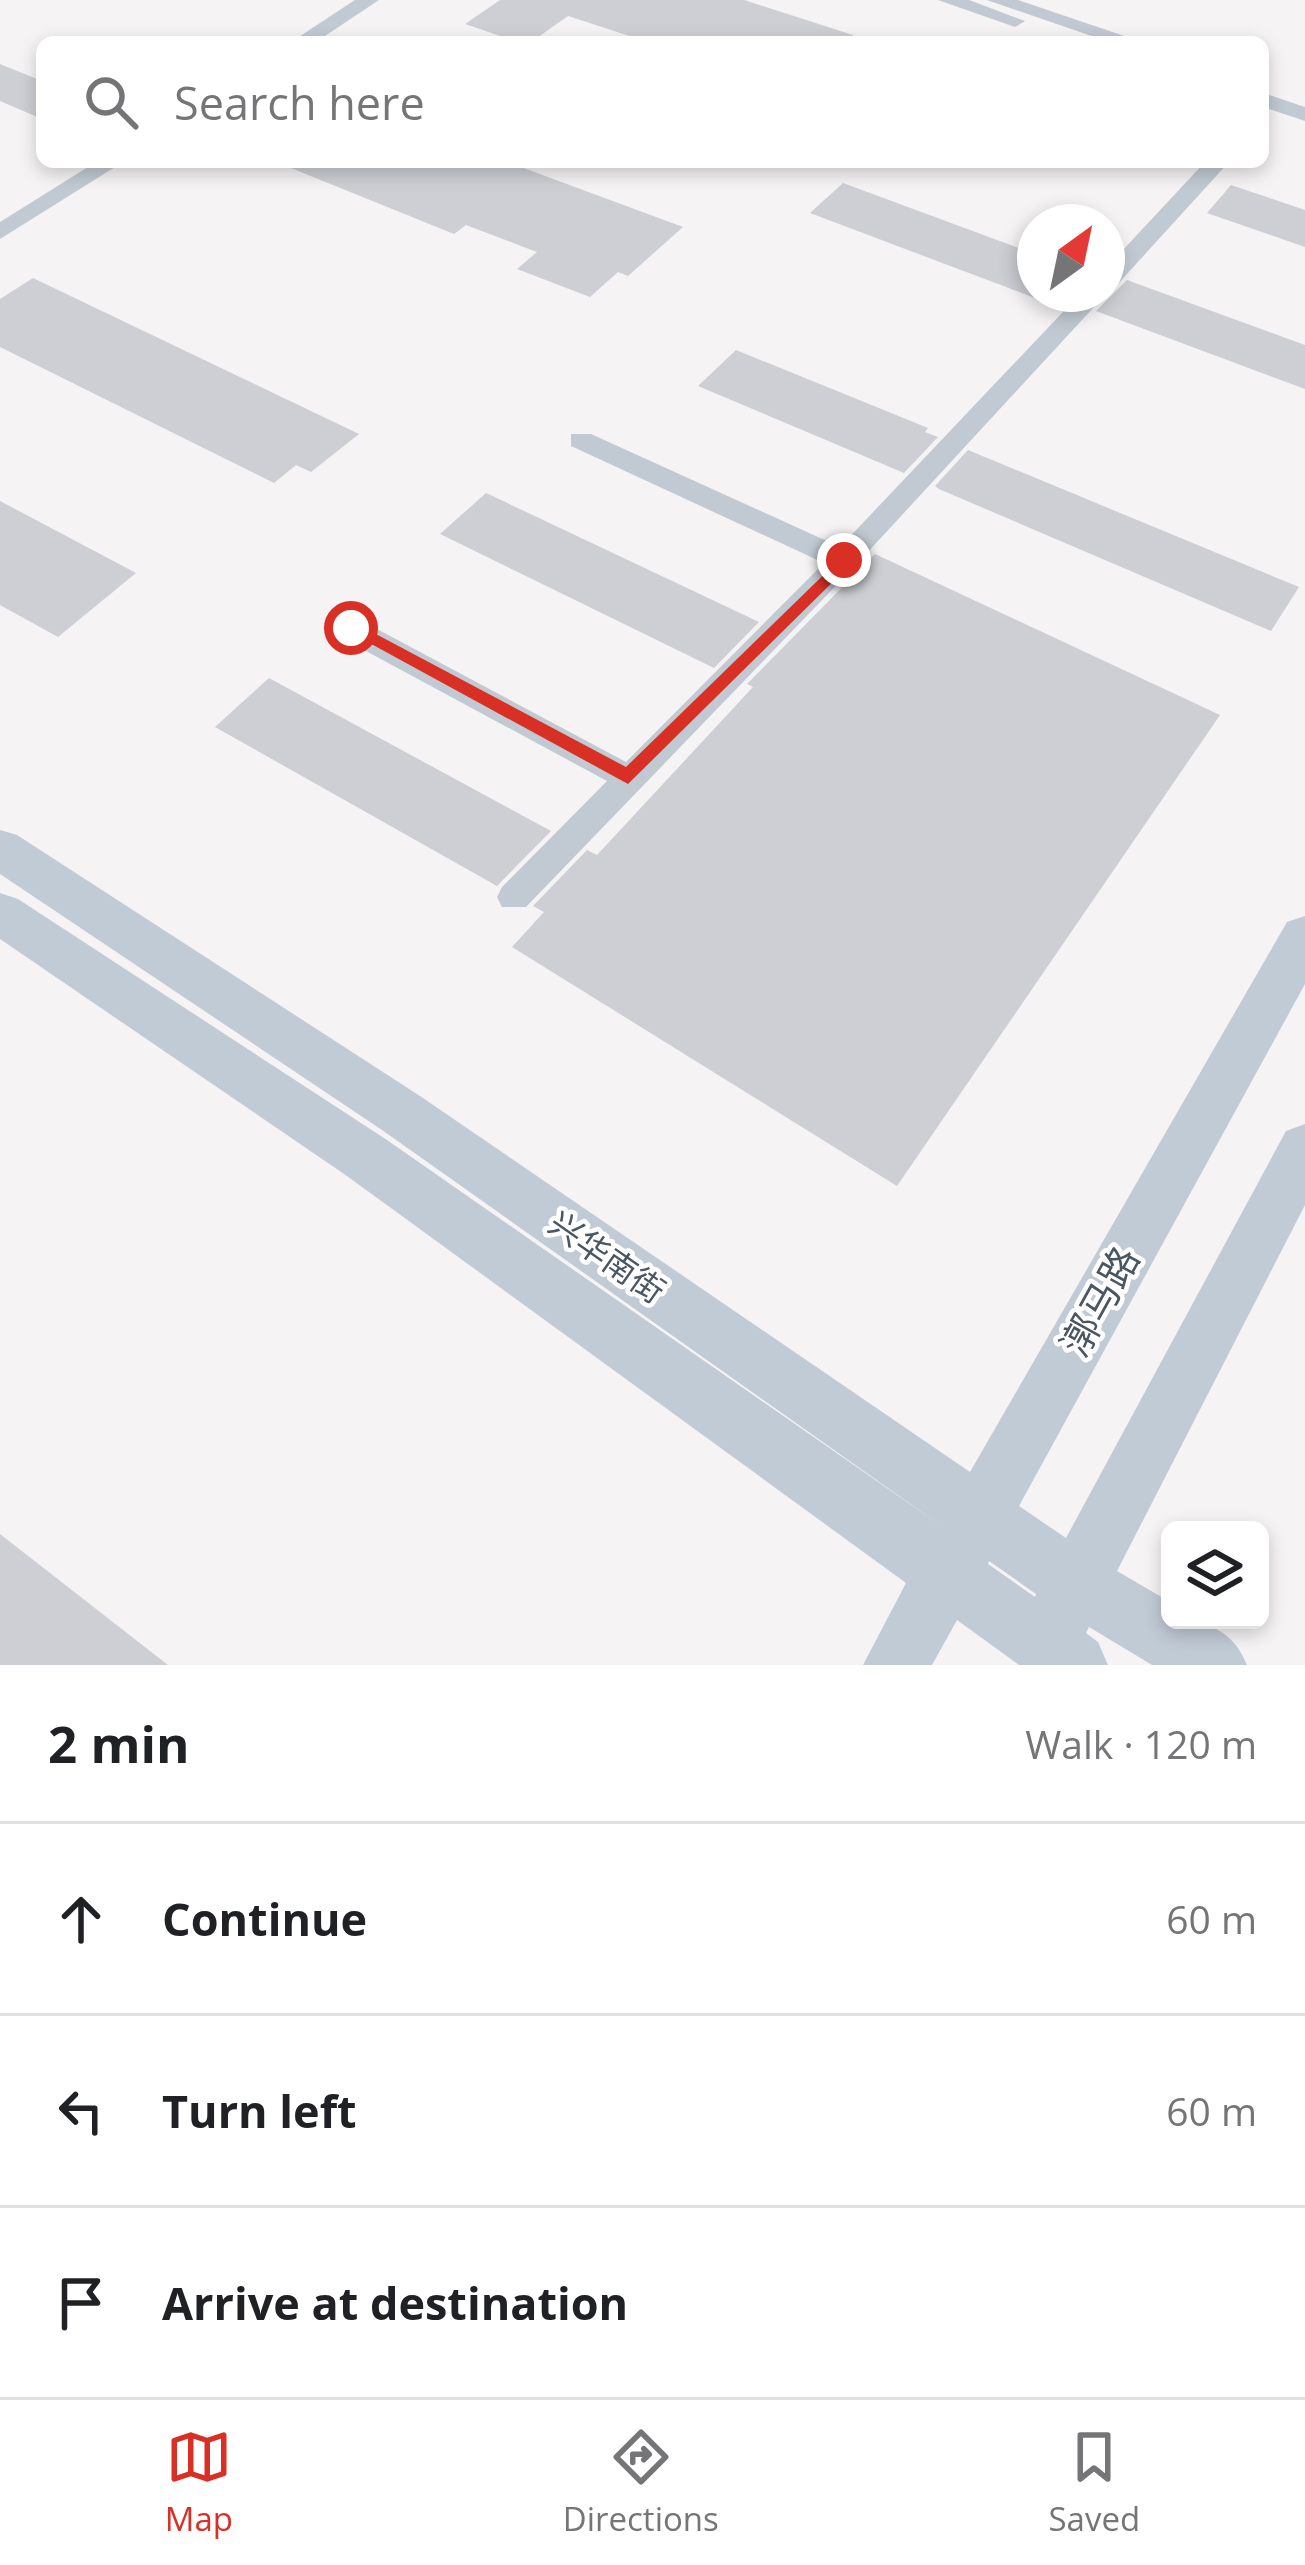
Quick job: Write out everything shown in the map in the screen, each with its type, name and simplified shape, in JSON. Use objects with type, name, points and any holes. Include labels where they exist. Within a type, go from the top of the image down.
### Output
[{"type":"main road","name":"兴华南街","points":[[0,849],[401,1113],[1076,1583],[1214,1665]]},
{"type":"main road","name":"兴华南街","points":[[0,914],[367,1158],[1051,1659]]},
{"type":"main road","name":"漷马路","points":[[896,1665],[1305,937]]},
{"type":"main road","points":[[1051,1659],[1076,1583],[1305,1150]]},
{"type":"street","points":[[312,36],[369,0]]},
{"type":"street","points":[[948,0],[1104,36]]},
{"type":"street","points":[[997,0],[1072,36]]},
{"type":"street","points":[[1053,25],[1086,0]]},
{"type":"street","points":[[1269,100],[1305,96]]},
{"type":"street","points":[[1269,101],[1305,113]]},
{"type":"street","points":[[0,232],[102,168]]},
{"type":"street","points":[[1125,261],[1212,168]]},
{"type":"street","points":[[514,896],[844,560],[1077,312]]},
{"type":"street","points":[[581,440],[844,560]]},
{"type":"street","points":[[351,628],[628,777]]},
{"type":"building","points":[[500,0],[744,0],[853,35],[630,36],[568,16],[540,36],[500,36],[465,24]]},
{"type":"building","points":[[0,64],[36,79],[36,116],[0,101]]},
{"type":"building","points":[[291,168],[523,168],[683,227],[628,276],[618,272],[590,297],[517,269],[537,252],[466,225],[454,234]]},
{"type":"building","points":[[843,183],[1017,247],[1017,291],[810,213]]},
{"type":"building","points":[[1231,185],[1305,210],[1305,247],[1207,213]]},
{"type":"building","points":[[33,278],[359,434],[311,472],[296,465],[274,483],[0,347],[0,299]]},
{"type":"building","points":[[1125,282],[1305,345],[1305,389],[1099,312],[1125,312]]},
{"type":"building","points":[[736,350],[928,428],[925,432],[938,437],[904,473],[698,386]]},
{"type":"building","points":[[968,450],[1299,587],[1271,631],[935,486]]},
{"type":"building","points":[[486,493],[759,622],[714,668],[440,534]]},
{"type":"building","points":[[0,501],[136,573],[58,637],[0,605]]},
{"type":"building","points":[[875,554],[1220,715],[897,1186],[512,947],[544,912],[533,906],[587,850],[597,855],[753,687],[747,684]]},
{"type":"building","points":[[269,678],[551,831],[497,886],[215,727]]},
{"type":"building","points":[[0,1534],[168,1665],[0,1665]]},
{"type":"route","points":[[351,628],[628,777],[844,560]]}]
